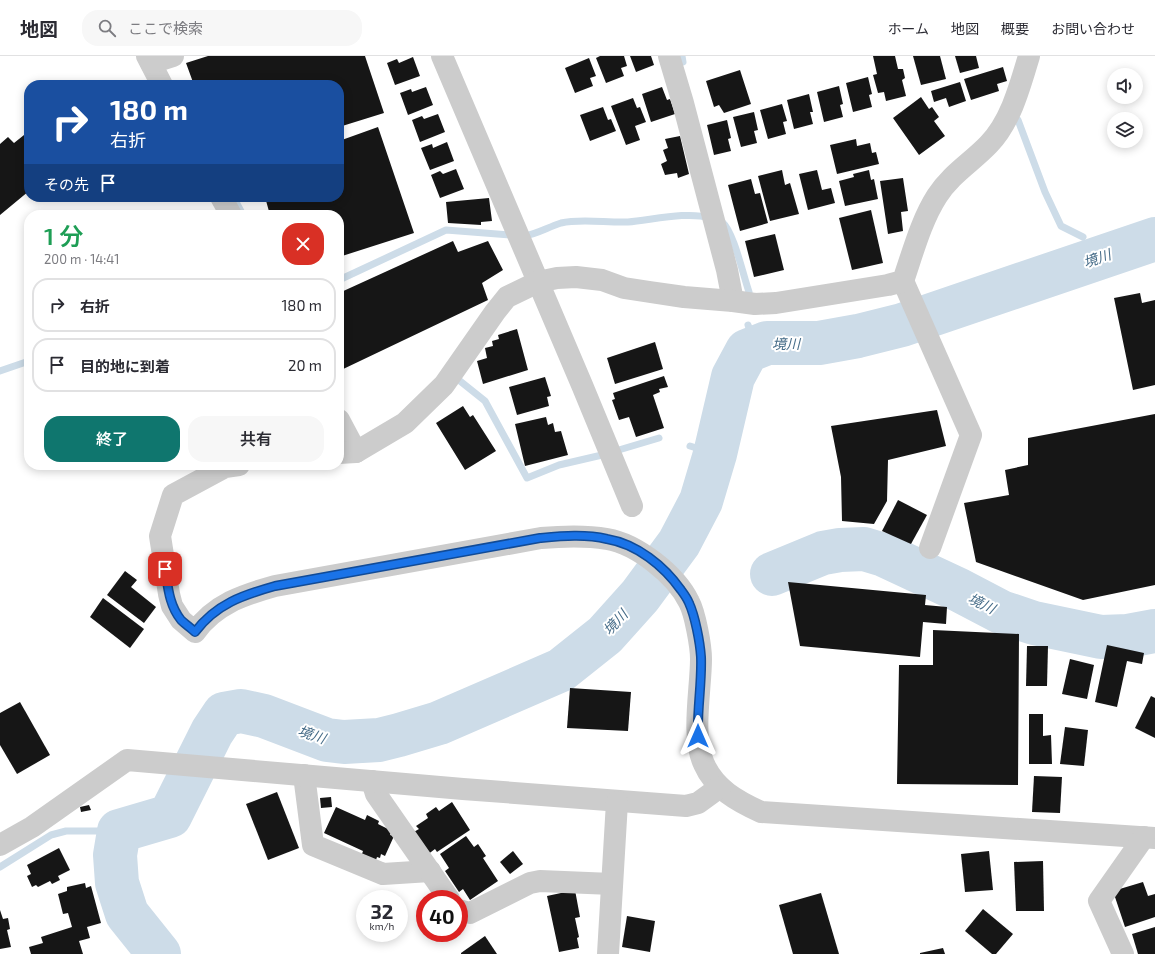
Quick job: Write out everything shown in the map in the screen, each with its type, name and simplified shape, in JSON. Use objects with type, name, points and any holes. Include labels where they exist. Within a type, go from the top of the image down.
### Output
[{"type":"street","points":[[159,80],[149,60],[173,56]]},
{"type":"street","points":[[442,56],[632,506]]},
{"type":"street","points":[[669,56],[726,263],[733,301]]},
{"type":"street","points":[[930,548],[971,435],[905,286],[925,220],[938,196],[955,174],[989,144],[999,131],[1018,95],[1029,56]]},
{"type":"street","points":[[344,441],[347,453],[405,422],[444,385],[495,312],[508,298],[538,282],[557,278],[576,277],[602,280],[624,288],[650,292],[755,304],[776,303],[888,285],[905,286]]},
{"type":"street","points":[[219,470],[173,495],[160,536],[172,606],[181,620],[195,632],[210,615],[226,604],[247,593],[275,586],[540,538],[584,536],[608,539],[625,544],[643,554],[660,567],[677,585],[689,602],[701,657],[698,723],[699,752],[708,771],[720,787],[738,801],[761,812],[1149,838]]},
{"type":"street","points":[[0,845],[32,827],[127,760],[617,802],[686,806],[698,803],[720,787]]},
{"type":"street","points":[[304,775],[313,845],[383,874],[430,871]]},
{"type":"street","points":[[372,781],[376,794],[443,890]]},
{"type":"street","points":[[608,954],[617,802]]},
{"type":"street","points":[[1123,954],[1099,901],[1149,838]]},
{"type":"street","points":[[468,912],[530,883],[540,881],[612,884]]},
{"type":"building","points":[[208,56],[365,56],[384,113],[344,125],[344,80],[192,80],[186,63]]},
{"type":"building","points":[[600,56],[624,56],[627,66],[621,68],[624,76],[606,83],[596,58]]},
{"type":"building","points":[[630,56],[651,56],[654,65],[636,72]]},
{"type":"building","points":[[873,56],[895,56],[898,69],[903,69],[905,78],[902,80],[906,96],[886,101],[884,92],[878,93],[873,75],[877,74]]},
{"type":"building","points":[[913,56],[940,56],[946,79],[921,85]]},
{"type":"building","points":[[955,56],[976,56],[979,68],[960,73]]},
{"type":"building","points":[[413,57],[420,76],[395,85],[387,63],[397,59],[399,63]]},
{"type":"building","points":[[589,58],[596,76],[590,78],[593,86],[575,93],[565,68]]},
{"type":"building","points":[[1003,67],[1007,81],[997,84],[999,91],[971,100],[964,79]]},
{"type":"building","points":[[740,70],[751,104],[724,113],[719,105],[714,107],[706,81]]},
{"type":"building","points":[[868,77],[872,94],[869,95],[872,107],[853,112],[846,83]]},
{"type":"building","points":[[960,82],[966,101],[949,107],[946,98],[934,102],[931,91]]},
{"type":"building","points":[[839,86],[843,104],[840,105],[843,117],[824,122],[817,92]]},
{"type":"building","points":[[426,87],[433,105],[408,115],[400,93],[411,89],[412,92]]},
{"type":"building","points":[[662,87],[667,100],[670,99],[675,114],[651,122],[642,94]]},
{"type":"building","points":[[809,94],[813,112],[810,112],[813,124],[794,129],[787,100]]},
{"type":"building","points":[[921,97],[929,109],[932,107],[939,117],[934,121],[945,136],[919,155],[893,118]]},
{"type":"building","points":[[633,98],[637,108],[640,107],[646,122],[635,126],[640,140],[626,145],[611,106]]},
{"type":"building","points":[[782,104],[787,121],[783,122],[786,134],[768,139],[760,110]]},
{"type":"building","points":[[603,107],[608,120],[611,119],[616,131],[590,141],[580,115]]},
{"type":"building","points":[[754,112],[758,130],[754,131],[757,143],[741,147],[733,117]]},
{"type":"building","points":[[438,114],[445,132],[420,142],[412,120],[422,116],[424,119]]},
{"type":"building","points":[[727,120],[731,138],[728,139],[731,151],[714,155],[707,125]]},
{"type":"building","points":[[378,127],[414,233],[344,255],[344,210],[269,210],[266,202],[344,202],[344,139]]},
{"type":"building","points":[[24,135],[24,195],[0,215],[0,144],[8,137],[14,143]]},
{"type":"building","points":[[680,136],[689,174],[678,178],[677,173],[665,175],[661,164],[667,161],[663,150],[668,148],[665,139]]},
{"type":"building","points":[[856,139],[857,146],[870,143],[872,153],[876,152],[879,164],[837,174],[830,145]]},
{"type":"building","points":[[447,142],[454,161],[430,170],[421,148],[432,144],[433,148]]},
{"type":"building","points":[[456,169],[464,189],[440,198],[431,175],[440,171],[443,174]]},
{"type":"building","points":[[782,170],[785,185],[790,183],[799,214],[770,221],[758,176]]},
{"type":"building","points":[[817,170],[822,190],[831,188],[835,203],[808,210],[799,174]]},
{"type":"building","points":[[869,170],[871,180],[874,179],[878,199],[845,206],[839,181],[854,177],[853,174]]},
{"type":"building","points":[[903,178],[908,211],[901,212],[903,231],[888,234],[880,181]]},
{"type":"building","points":[[751,179],[755,194],[760,193],[768,223],[740,231],[728,185]]},
{"type":"building","points":[[489,198],[492,221],[481,222],[481,225],[448,223],[446,202]]},
{"type":"building","points":[[871,210],[883,263],[852,270],[839,218]]},
{"type":"building","points":[[775,234],[784,270],[754,277],[745,241]]},
{"type":"building","points":[[453,241],[458,252],[488,241],[503,270],[482,283],[488,300],[344,369],[344,291]]},
{"type":"building","points":[[1140,293],[1142,303],[1155,300],[1155,385],[1133,390],[1114,298]]},
{"type":"building","points":[[517,329],[528,370],[483,384],[477,361],[487,358],[485,348],[493,346],[492,341],[499,339],[498,335]]},
{"type":"building","points":[[655,342],[663,369],[615,384],[607,358]]},
{"type":"building","points":[[664,376],[668,387],[659,389],[660,392],[653,395],[664,428],[636,437],[629,417],[619,420],[612,400],[615,399],[613,393]]},
{"type":"building","points":[[545,377],[551,396],[547,397],[549,406],[517,415],[509,387]]},
{"type":"building","points":[[463,406],[470,417],[473,415],[496,451],[465,470],[436,423]]},
{"type":"building","points":[[937,410],[946,446],[888,460],[887,501],[874,524],[842,521],[841,477],[831,426]]},
{"type":"building","points":[[1155,414],[1155,585],[1083,600],[976,562],[964,503],[1009,495],[1005,470],[1028,465],[1028,438]]},
{"type":"building","points":[[546,417],[548,425],[553,423],[555,432],[561,431],[568,455],[525,466],[515,424]]},
{"type":"building","points":[[898,500],[927,515],[911,544],[882,531]]},
{"type":"building","points":[[125,571],[137,580],[131,587],[156,607],[144,623],[107,595]]},
{"type":"building","points":[[788,582],[926,595],[925,605],[947,607],[946,624],[923,622],[920,657],[800,646]]},
{"type":"building","points":[[103,598],[144,629],[130,648],[90,617]]},
{"type":"building","points":[[933,630],[1019,634],[1018,785],[897,784],[899,665],[933,665]]},
{"type":"building","points":[[1107,645],[1144,653],[1142,664],[1127,661],[1117,707],[1095,702]]},
{"type":"building","points":[[1027,646],[1048,646],[1047,686],[1026,686]]},
{"type":"building","points":[[1070,659],[1094,665],[1087,699],[1062,694]]},
{"type":"building","points":[[570,688],[631,692],[628,731],[567,728]]},
{"type":"building","points":[[1151,696],[1155,698],[1155,738],[1135,728]]},
{"type":"building","points":[[20,702],[50,755],[17,774],[0,745],[0,713]]},
{"type":"building","points":[[1029,714],[1043,714],[1043,736],[1051,735],[1052,764],[1029,764]]},
{"type":"building","points":[[1065,727],[1088,730],[1084,766],[1060,764]]},
{"type":"building","points":[[1034,776],[1062,777],[1060,813],[1032,812]]},
{"type":"building","points":[[277,792],[299,848],[268,860],[246,804]]},
{"type":"building","points":[[331,797],[332,807],[321,808],[320,798]]},
{"type":"building","points":[[452,802],[470,830],[437,852],[435,849],[427,855],[412,833],[419,829],[416,826],[428,818],[426,814],[436,807],[439,811]]},
{"type":"building","points":[[89,805],[91,810],[81,812],[80,807]]},
{"type":"building","points":[[336,807],[365,820],[367,815],[379,821],[378,824],[392,831],[390,835],[394,836],[385,856],[381,854],[380,858],[377,857],[376,860],[362,854],[363,851],[324,833]]},
{"type":"building","points":[[466,836],[474,847],[478,844],[486,856],[483,858],[498,881],[470,900],[468,897],[468,890],[458,890],[445,871],[449,868],[440,854]]},
{"type":"building","points":[[59,848],[70,870],[58,876],[60,880],[52,884],[50,881],[38,887],[36,885],[32,887],[27,876],[31,874],[27,865]]},
{"type":"building","points":[[513,851],[523,864],[510,874],[500,862]]},
{"type":"building","points":[[989,851],[993,890],[965,892],[961,854]]},
{"type":"building","points":[[1043,861],[1044,911],[1016,911],[1014,862]]},
{"type":"building","points":[[1143,882],[1148,896],[1155,894],[1155,917],[1125,927],[1113,891]]},
{"type":"building","points":[[85,883],[86,888],[91,886],[101,923],[87,927],[90,938],[79,941],[83,954],[31,954],[29,947],[43,943],[41,937],[72,927],[68,913],[63,914],[58,894],[67,891],[67,887]]},
{"type":"building","points":[[575,890],[580,917],[575,918],[579,937],[577,938],[579,948],[559,952],[547,896]]},
{"type":"building","points":[[821,893],[839,954],[793,954],[779,905]]},
{"type":"building","points":[[983,909],[1013,934],[996,954],[992,954],[965,931]]},
{"type":"building","points":[[0,910],[3,919],[8,918],[10,929],[7,930],[11,947],[0,949]]},
{"type":"building","points":[[627,916],[655,921],[650,952],[622,947]]},
{"type":"building","points":[[1155,927],[1155,954],[1138,954],[1132,934]]},
{"type":"building","points":[[485,936],[497,954],[461,954],[461,953]]},
{"type":"building","points":[[943,948],[945,954],[920,954],[920,953]]},
{"type":"waterway","points":[[682,56],[683,62]]},
{"type":"waterway","points":[[1018,120],[1045,192],[1061,226],[1083,237]]},
{"type":"waterway","points":[[236,202],[240,210]]},
{"type":"waterway","points":[[344,278],[446,230],[524,236],[561,223],[569,222],[628,222],[691,215],[710,218]]},
{"type":"waterway","points":[[722,222],[726,227],[738,254],[749,292]]},
{"type":"waterway","name":"境川","points":[[159,954],[127,914],[117,883],[115,855],[119,831],[170,816],[212,732],[224,714],[241,711],[264,716],[327,740],[344,742],[379,740],[439,723],[561,670],[605,635],[640,596],[679,543],[701,501],[715,454],[733,377],[747,351],[767,343],[819,343],[858,336],[902,325],[1155,239]]},
{"type":"waterway","points":[[748,325],[756,347]]},
{"type":"waterway","points":[[0,371],[24,363]]},
{"type":"waterway","points":[[460,381],[485,401],[527,478],[559,465],[602,455],[659,438]]},
{"type":"waterway","points":[[690,446],[715,454]]},
{"type":"waterway","name":"境川","points":[[772,574],[823,553],[840,550],[864,549],[884,555],[959,590],[1001,612],[1034,623],[1101,637],[1128,636],[1155,631]]},
{"type":"waterway","points":[[0,867],[51,835],[66,831],[119,831]]},
{"type":"route","points":[[165,569],[172,606],[181,620],[195,632],[210,615],[226,604],[247,593],[275,586],[540,538],[584,536],[608,539],[625,544],[643,554],[660,567],[677,585],[689,602],[701,657],[698,736]]}]
